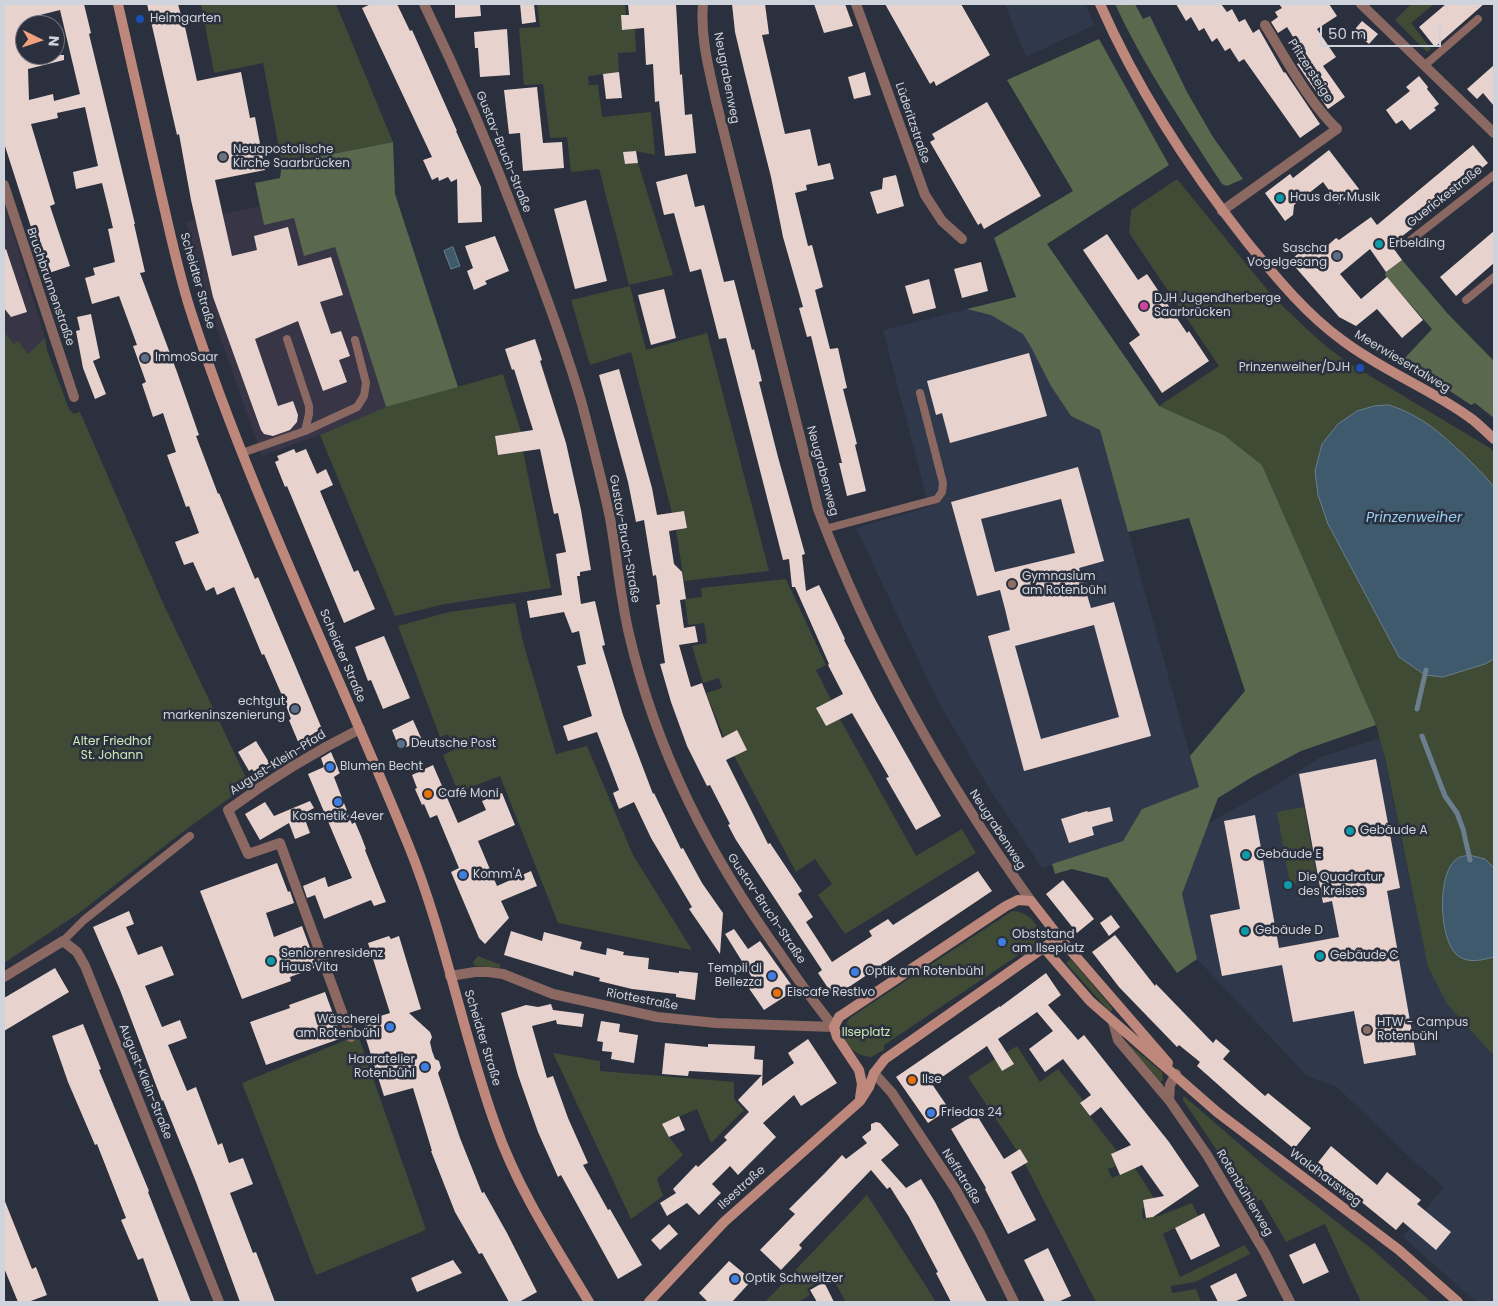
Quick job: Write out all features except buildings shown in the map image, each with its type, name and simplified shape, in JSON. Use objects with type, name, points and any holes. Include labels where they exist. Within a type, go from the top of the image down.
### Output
[{"type":"main road","name":"Scheidter Straße","points":[[118,4],[184,287],[204,351],[242,453],[418,870],[493,1119],[512,1169],[589,1302]]},
{"type":"main road","name":"Meerwiesertalweg","points":[[1100,4],[1154,106],[1188,162],[1222,211],[1298,302],[1342,340],[1368,358],[1469,417],[1494,439]]},
{"type":"main road","points":[[860,1101],[862,1084],[859,1070],[837,1037],[834,1027],[839,1017],[850,1008],[1018,900],[1030,901],[1059,938],[1176,1074]]},
{"type":"main road","points":[[860,1101],[869,1087],[874,1074],[885,1059],[1059,938]]},
{"type":"main road","points":[[1045,949],[1090,1001],[1176,1074]]},
{"type":"main road","points":[[859,1070],[874,1074]]},
{"type":"main road","name":"Waldhausweg","points":[[1176,1074],[1218,1112],[1399,1250],[1458,1302]]},
{"type":"main road","name":"Ilsestraße","points":[[650,1302],[724,1222],[860,1101]]},
{"type":"street","name":"Gustav-Bruch-Straße","points":[[424,4],[478,120],[560,334],[600,471],[610,519],[620,594],[629,636],[660,737],[682,790],[723,869],[761,928],[834,1027]]},
{"type":"street","name":"Neugrabenweg","points":[[703,4],[704,46],[716,101],[812,488],[825,529],[840,567],[875,643],[927,740],[970,813],[1030,901]]},
{"type":"street","name":"Lüderitzstraße","points":[[856,4],[925,195],[942,221],[962,239]]},
{"type":"street","points":[[1361,4],[1492,126]]},
{"type":"street","name":"Pfitzersteige","points":[[1222,211],[1337,129],[1321,111],[1265,25]]},
{"type":"street","name":"Bruchbrunnenstraße","points":[[4,185],[74,397]]},
{"type":"street","name":"August-Klein-Pfad","points":[[351,1037],[280,843],[248,854],[228,810],[259,787],[360,729]]},
{"type":"street","points":[[4,977],[63,941]]},
{"type":"street","name":"August-Klein-Straße","points":[[63,941],[77,952],[85,966],[219,1302]]},
{"type":"street","name":"Riottestraße","points":[[450,976],[475,972],[503,974],[553,994],[658,1017],[716,1023],[834,1027]]},
{"type":"street","name":"Rotenbühlerweg","points":[[1113,1022],[1118,1040],[1169,1100],[1207,1155],[1265,1253],[1290,1302]]},
{"type":"street","name":"Neffstraße","points":[[874,1074],[892,1093],[956,1190],[980,1233],[1014,1302]]},
{"type":"street","points":[[1169,1100],[1170,1085],[1176,1074]]},
{"type":"lane","points":[[1425,64],[1478,19]]},
{"type":"lane","name":"Guerickestraße","points":[[1411,240],[1494,175]]},
{"type":"lane","points":[[1466,300],[1494,277]]},
{"type":"lane","points":[[287,339],[309,406],[309,414],[304,431]]},
{"type":"lane","points":[[242,453],[304,431],[357,407],[364,396],[366,383],[355,340]]},
{"type":"lane","points":[[825,529],[937,499],[942,492],[943,483],[920,393]]},
{"type":"lane","points":[[63,941],[84,920],[190,836]]},
{"type":"shaded area","points":[[1005,4],[1086,4],[1094,25],[1026,57]]},
{"type":"shaded area","points":[[4,203],[45,338],[28,354],[18,341],[14,345],[4,332]]},
{"type":"shaded area","points":[[260,206],[264,224],[294,218],[335,247],[386,407],[320,435],[262,456],[203,289],[186,222]]},
{"type":"shaded area","name":"Gymnasium am Rotenbühl","points":[[1017,297],[1100,430],[1199,787],[1142,809],[1123,841],[1042,868],[989,788],[939,703],[856,528],[929,507],[883,330]]},
{"type":"shaded area","name":"HTW - Campus Rotenbühl","points":[[1380,738],[1428,967],[1447,1004],[1494,1056],[1494,1302],[1476,1302],[1403,1237],[1444,1187],[1417,1164],[1336,1086],[1308,1077],[1197,959],[1182,895],[1207,824],[1321,757]]},
{"type":"green space","points":[[201,4],[336,4],[393,142],[282,164],[263,63],[214,73]]},
{"type":"green space","points":[[537,4],[625,4],[626,15],[622,15],[622,30],[635,29],[636,52],[618,53],[619,72],[588,76],[589,85],[598,85],[602,117],[651,112],[655,155],[636,151],[623,152],[625,164],[638,163],[673,275],[629,285],[599,169],[571,172],[567,137],[550,138],[543,84],[524,85],[519,28],[540,27]]},
{"type":"green space","points":[[1115,4],[1135,4],[1143,19],[1150,16],[1187,92],[1213,137],[1243,179],[1227,186],[1222,184],[1152,73]]},
{"type":"green space","points":[[1409,4],[1434,4],[1411,23],[1431,49],[1427,52],[1395,20]]},
{"type":"green space","points":[[1099,39],[1169,165],[1047,244],[1159,406],[1224,435],[1262,465],[1376,725],[1301,751],[1252,777],[1218,798],[1182,894],[1197,959],[1177,973],[1108,878],[1072,869],[1055,874],[1052,864],[1123,841],[1142,809],[1199,787],[1190,756],[1245,691],[1189,518],[1128,532],[1100,430],[1071,416],[1051,386],[1023,334],[991,315],[967,309],[1016,297],[994,238],[1073,191],[1007,80]]},
{"type":"green space","points":[[393,142],[395,194],[458,387],[386,407],[335,247],[304,256],[294,218],[264,225],[255,183],[280,178],[282,164]]},
{"type":"green space","points":[[1177,179],[1274,298],[1322,343],[1347,362],[1494,452],[1494,1056],[1447,1004],[1428,967],[1385,758],[1376,725],[1262,465],[1224,435],[1159,406],[1219,366],[1129,233],[1131,210]]},
{"type":"green space","points":[[1402,260],[1448,314],[1494,361],[1494,418],[1475,403],[1471,405],[1403,360],[1432,329],[1385,275],[1386,272]]},
{"type":"green space","points":[[630,286],[646,350],[707,333],[769,571],[684,581],[676,530],[687,528],[684,511],[672,513],[631,352],[590,365],[571,300]]},
{"type":"green space","name":"Alter Friedhof St. Johann","points":[[4,332],[14,344],[18,341],[28,354],[45,338],[47,350],[69,409],[74,414],[80,412],[163,603],[249,784],[184,831],[79,913],[4,963]]},
{"type":"green space","points":[[503,374],[521,432],[495,436],[498,455],[523,451],[551,588],[445,604],[395,616],[320,435],[386,407]]},
{"type":"green space","points":[[786,579],[826,665],[816,670],[831,700],[817,708],[826,726],[840,719],[916,856],[962,829],[976,853],[845,934],[818,895],[832,884],[815,859],[796,872],[734,756],[747,750],[736,730],[724,737],[706,693],[722,688],[719,678],[703,683],[692,646],[707,643],[704,623],[688,625],[685,599],[702,597],[701,588]]},
{"type":"green space","points":[[515,603],[523,642],[556,754],[587,746],[633,855],[692,950],[558,923],[500,776],[458,792],[443,755],[454,750],[448,734],[440,737],[398,626],[449,612]]},
{"type":"green space","points":[[1304,807],[1317,880],[1290,884],[1277,812]]},
{"type":"green space","name":"Ilseplatz","points":[[1012,911],[1029,917],[1034,921],[1039,932],[1035,946],[1024,956],[1020,954],[884,1045],[884,1050],[871,1057],[864,1056],[851,1049],[847,1043],[844,1031],[851,1017]]},
{"type":"green space","points":[[478,956],[501,965],[499,968],[475,966],[473,962]]},
{"type":"green space","points":[[1071,959],[1112,1008],[1112,1011],[1109,1011],[1066,963]]},
{"type":"green space","points":[[358,1035],[426,1230],[316,1275],[242,1083]]},
{"type":"green space","points":[[1126,1042],[1162,1072],[1163,1080],[1161,1082]]},
{"type":"green space","points":[[1017,1046],[1040,1082],[1058,1069],[1083,1100],[1080,1104],[1117,1151],[1111,1154],[1116,1166],[1108,1169],[1112,1178],[1135,1168],[1154,1198],[1143,1200],[1143,1219],[1159,1216],[1192,1203],[1198,1216],[1163,1234],[1180,1277],[1245,1245],[1250,1254],[1195,1282],[1171,1286],[1172,1293],[1196,1289],[1201,1302],[1096,1302],[1025,1164],[1028,1162],[1020,1149],[1017,1151],[968,1077],[995,1059],[1002,1071],[1013,1064],[1006,1053]]},
{"type":"green space","points":[[553,1053],[600,1061],[600,1071],[734,1082],[734,1099],[744,1110],[711,1143],[697,1109],[662,1124],[683,1155],[657,1179],[663,1196],[631,1219]]},
{"type":"green space","points":[[1183,1097],[1266,1167],[1373,1250],[1431,1302],[1361,1302],[1325,1224],[1286,1242],[1261,1199],[1253,1204],[1183,1100]]},
{"type":"green space","points":[[867,1195],[935,1302],[846,1302],[831,1275],[807,1289],[810,1295],[798,1302],[765,1302]]},
{"type":"water","points":[[453,247],[460,266],[451,269],[444,251]]},
{"type":"water","name":"Prinzenweiher","points":[[1389,405],[1413,415],[1433,428],[1471,462],[1494,488],[1494,659],[1485,664],[1443,677],[1425,675],[1399,657],[1328,524],[1318,495],[1315,471],[1322,444],[1338,424],[1357,411],[1374,406]]},
{"type":"water","points":[[1469,855],[1485,859],[1494,868],[1494,957],[1475,961],[1461,958],[1451,947],[1446,935],[1442,906],[1443,890],[1451,865],[1458,858]]},
{"type":"waterway","points":[[1417,709],[1426,670]]},
{"type":"waterway","points":[[1422,736],[1445,796],[1457,813],[1463,829],[1470,860]]},
{"type":"place","name":"Heimgarten","points":[[140,19]]},
{"type":"place","name":"Neuapostolische Kirche Saarbrücken","points":[[223,157]]},
{"type":"place","name":"Haus der Musik","points":[[1280,198]]},
{"type":"place","name":"Erbelding","points":[[1379,244]]},
{"type":"place","name":"Sascha Vogelgesang","points":[[1337,256]]},
{"type":"place","name":"DJH Jugendherberge Saarbrücken","points":[[1144,306]]},
{"type":"place","name":"ImmoSaar","points":[[145,358]]},
{"type":"place","name":"Prinzenweiher/DJH","points":[[1360,368]]},
{"type":"place","name":"Gymnasium am Rotenbühl","points":[[1012,584]]},
{"type":"place","name":"echtgut markeninszenierung","points":[[295,709]]},
{"type":"place","name":"Deutsche Post","points":[[401,744]]},
{"type":"place","name":"Blumen Becht","points":[[330,767]]},
{"type":"place","name":"Café Moni","points":[[428,794]]},
{"type":"place","name":"Kosmetik 4ever","points":[[338,802]]},
{"type":"place","name":"Gebäude A","points":[[1350,831]]},
{"type":"place","name":"Gebäude E","points":[[1246,855]]},
{"type":"place","name":"Komm'A","points":[[463,875]]},
{"type":"place","name":"Die Quadratur des Kreises","points":[[1288,885]]},
{"type":"place","name":"Gebäude D","points":[[1245,931]]},
{"type":"place","name":"Obststand am Ilseplatz","points":[[1002,942]]},
{"type":"place","name":"Gebäude C","points":[[1320,956]]},
{"type":"place","name":"Seniorenresidenz Haus Vita","points":[[271,961]]},
{"type":"place","name":"Optik am Rotenbühl","points":[[855,972]]},
{"type":"place","name":"Tempii di Bellezza","points":[[772,976]]},
{"type":"place","name":"Eiscafe Restivo","points":[[777,993]]},
{"type":"place","name":"Wäscherei am Rotenbühl","points":[[390,1027]]},
{"type":"place","name":"HTW - Campus Rotenbühl","points":[[1367,1030]]},
{"type":"place","name":"Haaratelier Rotenbühl","points":[[425,1067]]},
{"type":"place","name":"Ilse","points":[[912,1080]]},
{"type":"place","name":"Friedas 24","points":[[931,1113]]},
{"type":"place","name":"Optik Schweitzer","points":[[735,1279]]}]
